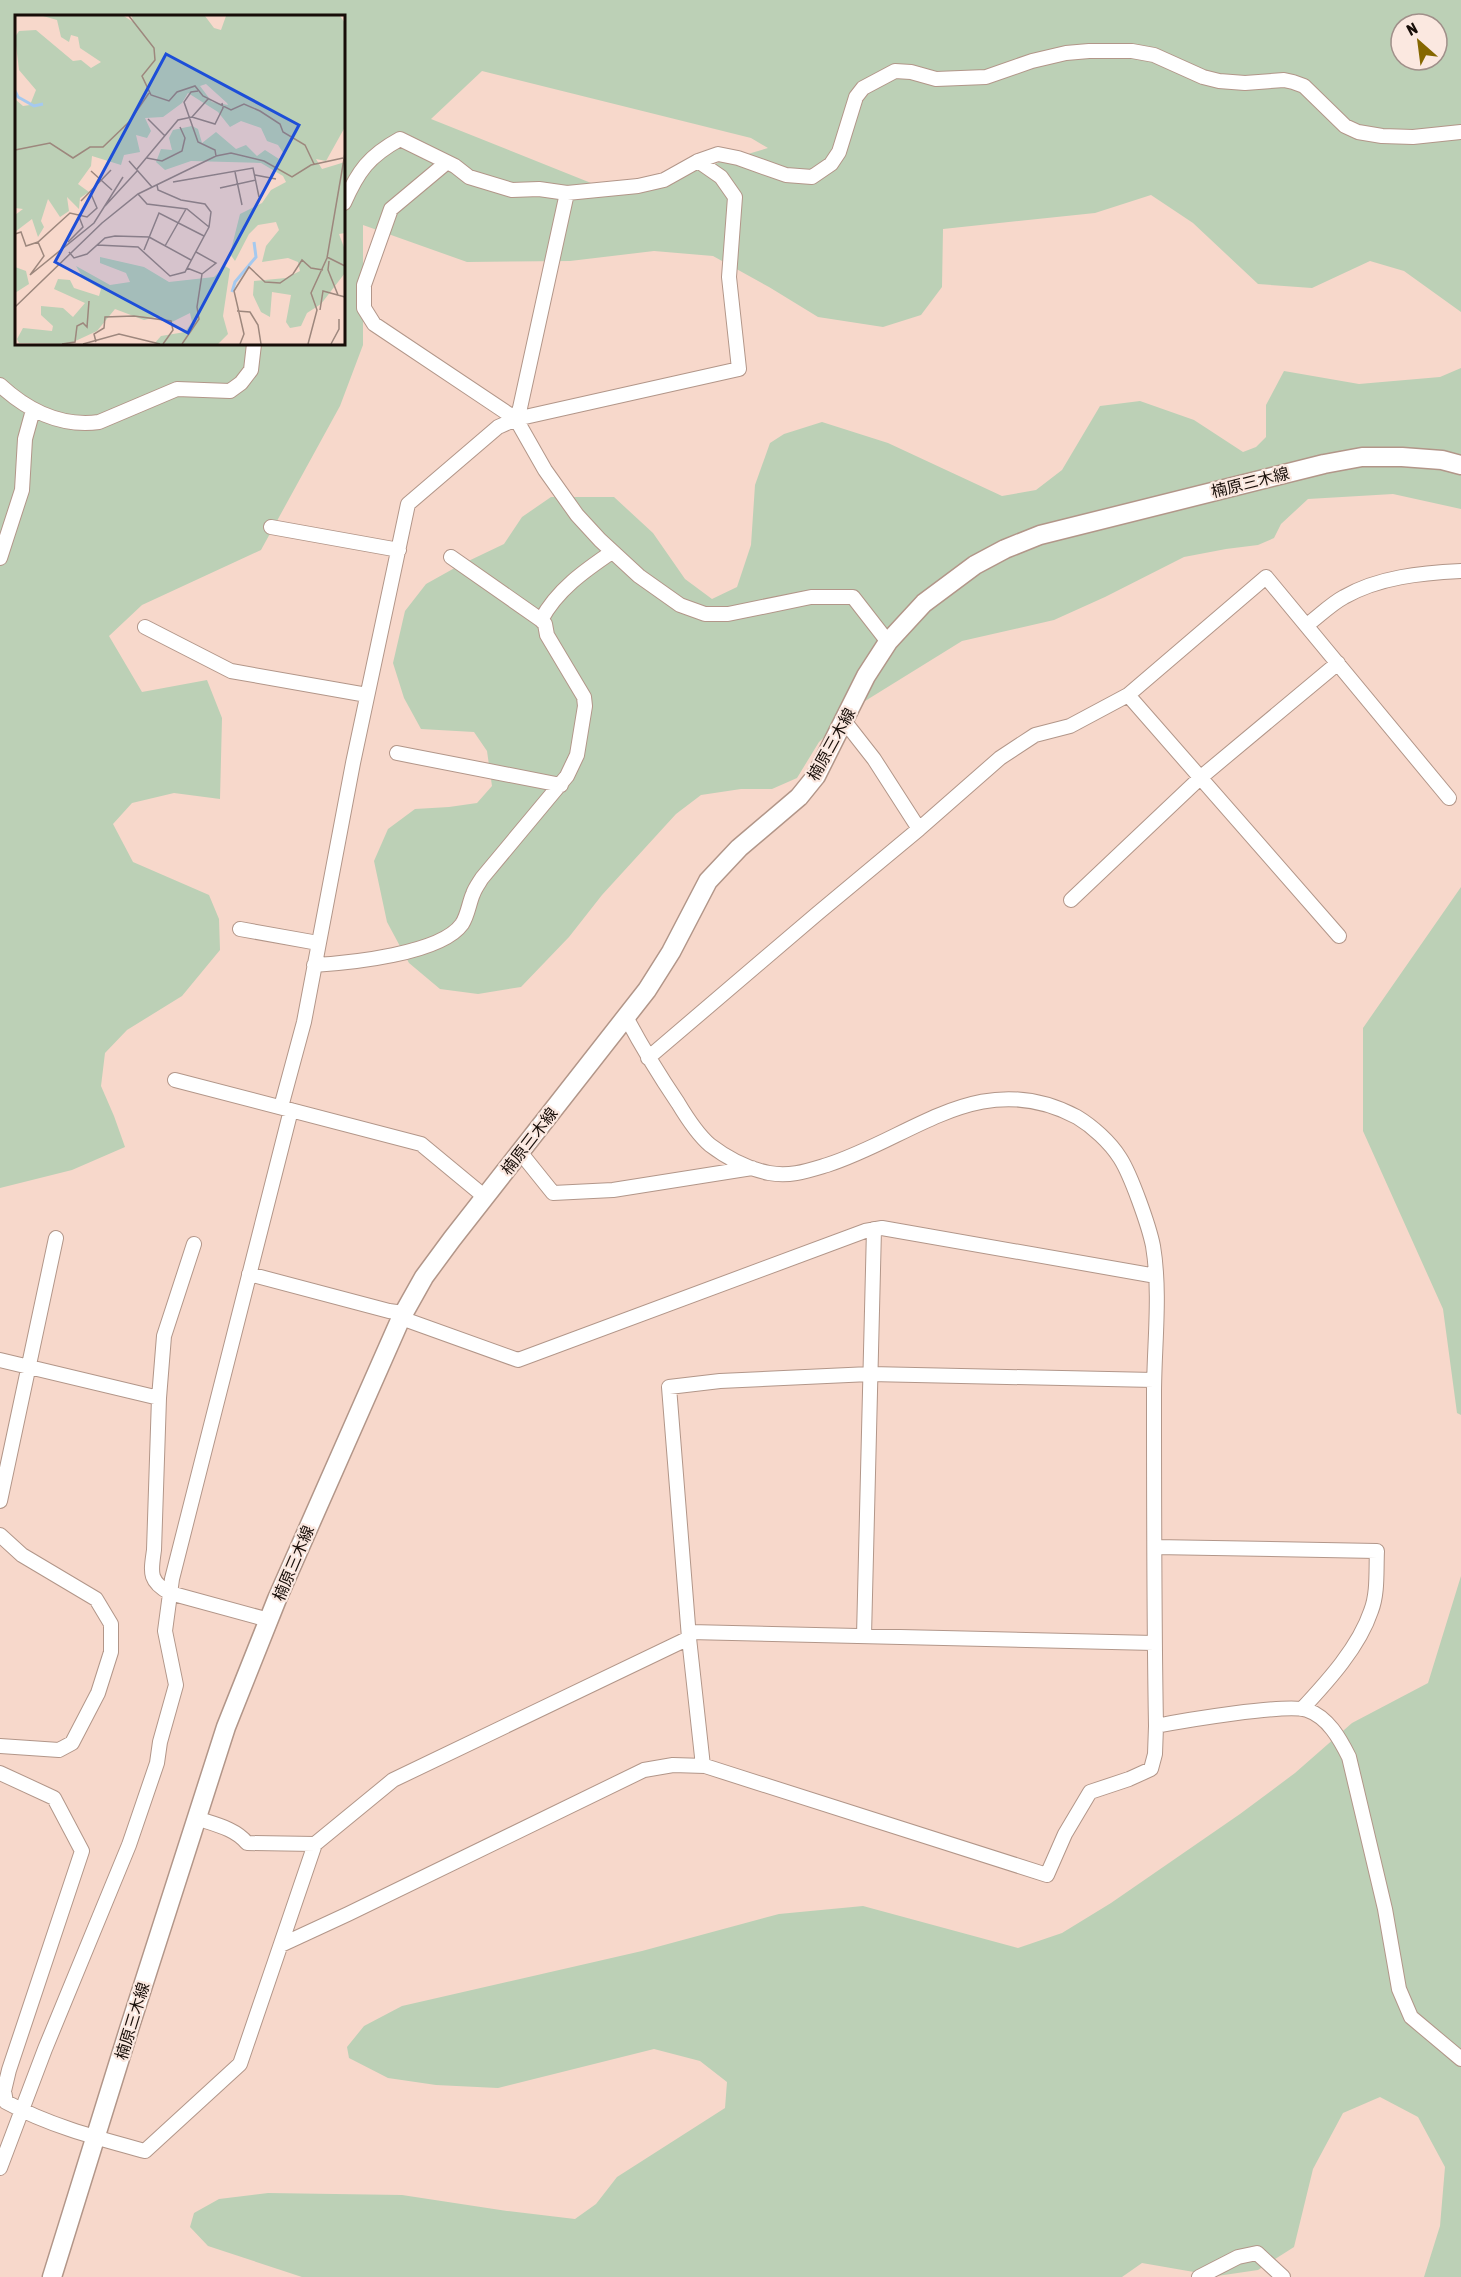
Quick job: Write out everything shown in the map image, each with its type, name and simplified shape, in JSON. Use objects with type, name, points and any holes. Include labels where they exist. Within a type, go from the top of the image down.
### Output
[{"type":"main road","name":"楠原三木線","points":[[52,2277],[226,1727],[268,1620],[403,1315],[424,1277],[647,990],[671,952],[708,880],[739,848],[799,797],[816,776],[866,676],[888,642],[924,603],[948,583],[1005,549],[1040,535],[1240,484],[1362,457],[1442,460],[1461,465]]},
{"type":"street","points":[[345,201],[363,166],[381,149],[400,139],[470,177],[512,190],[539,189],[567,193],[638,186],[664,180],[698,161],[718,154],[738,158],[786,176],[812,177],[831,164],[839,152],[856,96],[863,88],[895,71],[910,72],[936,79],[968,79],[996,74],[1032,61],[1066,53],[1089,51],[1131,51],[1154,55],[1203,77],[1219,81],[1245,83],[1284,80],[1293,82],[1304,86],[1345,126],[1358,132],[1382,136],[1413,137],[1461,132]]},
{"type":"street","points":[[0,2168],[129,1845],[157,1763],[160,1742],[176,1685],[165,1631],[170,1593],[249,1274],[286,1109],[367,695],[408,504],[498,427],[516,419],[739,369],[729,277],[735,197],[722,177],[698,161]]},
{"type":"street","points":[[446,163],[391,210],[364,285],[364,308],[374,324],[396,341],[516,419],[545,470],[577,515],[612,552],[639,576],[680,605],[705,614],[728,614],[810,597],[853,597],[878,626],[888,642]]},
{"type":"street","points":[[516,419],[567,193]]},
{"type":"street","points":[[0,385],[33,410],[59,420],[87,424],[118,416],[177,389],[230,391],[241,383],[251,370],[254,345]]},
{"type":"street","points":[[0,558],[22,490],[25,439],[33,410]]},
{"type":"street","points":[[271,527],[399,550]]},
{"type":"street","points":[[541,620],[550,603],[582,572],[612,552]]},
{"type":"street","points":[[314,965],[342,963],[410,951],[429,946],[456,931],[463,922],[473,894],[482,878],[561,785],[577,755],[585,706],[584,697],[547,635],[545,624],[452,557]]},
{"type":"street","points":[[1307,625],[1343,597],[1371,585],[1420,574],[1461,571]]},
{"type":"street","points":[[648,1058],[1014,747],[1035,735],[1070,726],[1128,695],[1266,577],[1449,798]]},
{"type":"street","points":[[145,627],[231,671],[367,695]]},
{"type":"street","points":[[1071,900],[1200,778],[1338,663]]},
{"type":"street","points":[[1128,695],[1339,936]]},
{"type":"street","points":[[845,722],[874,759],[919,829]]},
{"type":"street","points":[[397,753],[561,785]]},
{"type":"street","points":[[240,929],[318,943]]},
{"type":"street","points":[[280,1944],[348,1914],[644,1770],[673,1765],[703,1766],[1047,1875],[1065,1834],[1090,1792],[1129,1779],[1151,1768],[1155,1755],[1156,1726],[1154,1380],[1156,1276],[1152,1244],[1120,1158],[1085,1122],[1056,1107],[1034,1100],[1011,1098],[962,1107],[928,1118],[845,1159],[797,1174],[766,1173],[734,1160],[710,1145],[698,1132],[648,1058],[626,1017]]},
{"type":"street","points":[[176,1080],[421,1144],[485,1197]]},
{"type":"street","points":[[520,1152],[553,1193],[613,1190],[754,1168]]},
{"type":"street","points":[[249,1274],[403,1315],[518,1360],[874,1229],[882,1228],[938,1237],[1156,1276]]},
{"type":"street","points":[[864,1636],[874,1229]]},
{"type":"street","points":[[0,1501],[56,1238]]},
{"type":"street","points":[[194,1244],[165,1336],[159,1398],[154,1550],[151,1573],[158,1587],[170,1593],[268,1620]]},
{"type":"street","points":[[0,1360],[159,1398]]},
{"type":"street","points":[[703,1766],[689,1635],[669,1387],[720,1381],[870,1374],[1154,1380]]},
{"type":"street","points":[[0,1535],[22,1555],[96,1599],[111,1624],[111,1652],[98,1693],[72,1743],[58,1750],[0,1746]]},
{"type":"street","points":[[1155,1546],[1377,1551],[1372,1610],[1344,1660],[1302,1709]]},
{"type":"street","points":[[0,1773],[54,1798],[82,1851],[9,2070],[4,2091],[6,2102],[21,2111],[77,2133],[145,2151],[240,2064],[315,1844],[393,1780],[689,1635],[864,1636],[1154,1643]]},
{"type":"street","points":[[1156,1726],[1281,1709],[1302,1709],[1315,1713],[1329,1725],[1341,1741],[1349,1758],[1385,1909],[1399,1989],[1411,2017],[1461,2059]]},
{"type":"street","points":[[196,1818],[225,1828],[248,1843],[315,1844]]},
{"type":"street","points":[[1199,2277],[1238,2257],[1257,2253],[1283,2277]]},
{"type":"green space","points":[[0,0],[1461,0],[1461,312],[1404,271],[1370,261],[1312,288],[1258,284],[1193,223],[1151,195],[1095,213],[943,229],[942,287],[921,315],[883,327],[818,317],[713,256],[654,251],[570,261],[467,262],[363,225],[363,345],[340,406],[261,550],[142,605],[109,636],[142,692],[207,680],[222,718],[220,799],[174,793],[132,803],[113,824],[133,862],[209,895],[219,919],[220,950],[182,996],[127,1030],[105,1053],[101,1086],[125,1147],[72,1170],[0,1188]],"holes":[[[482,71],[751,138],[768,148],[616,193],[431,119]]]},
{"type":"green space","points":[[1461,368],[1461,509],[1393,494],[1308,499],[1281,524],[1274,538],[1258,545],[1184,557],[1054,620],[962,641],[857,706],[819,742],[797,778],[772,789],[741,789],[701,795],[676,814],[602,895],[569,937],[521,987],[478,994],[440,989],[409,963],[387,922],[374,861],[388,829],[415,809],[477,803],[492,786],[487,751],[474,732],[421,729],[404,698],[393,663],[405,611],[426,584],[504,544],[522,517],[551,497],[614,497],[653,533],[685,579],[712,599],[737,587],[751,545],[755,485],[770,443],[784,434],[822,422],[888,443],[1002,496],[1036,490],[1062,470],[1100,406],[1140,401],[1194,420],[1243,452],[1256,447],[1266,437],[1266,405],[1284,371],[1359,384],[1440,377]]},
{"type":"green space","points":[[1461,887],[1461,1415],[1457,1413],[1443,1309],[1363,1131],[1363,1028]]},
{"type":"green space","points":[[1461,1576],[1461,2277],[1424,2277],[1440,2226],[1445,2167],[1418,2117],[1380,2097],[1343,2113],[1313,2169],[1294,2247],[1258,2270],[1217,2276],[1142,2263],[1122,2277],[302,2277],[208,2246],[190,2227],[194,2213],[219,2199],[268,2193],[402,2195],[575,2219],[596,2204],[617,2177],[725,2108],[727,2082],[700,2061],[654,2049],[498,2088],[436,2085],[388,2078],[349,2058],[347,2047],[364,2026],[402,2006],[642,1951],[779,1914],[863,1906],[1018,1948],[1062,1933],[1111,1903],[1240,1814],[1295,1773],[1352,1723],[1428,1683]]}]
